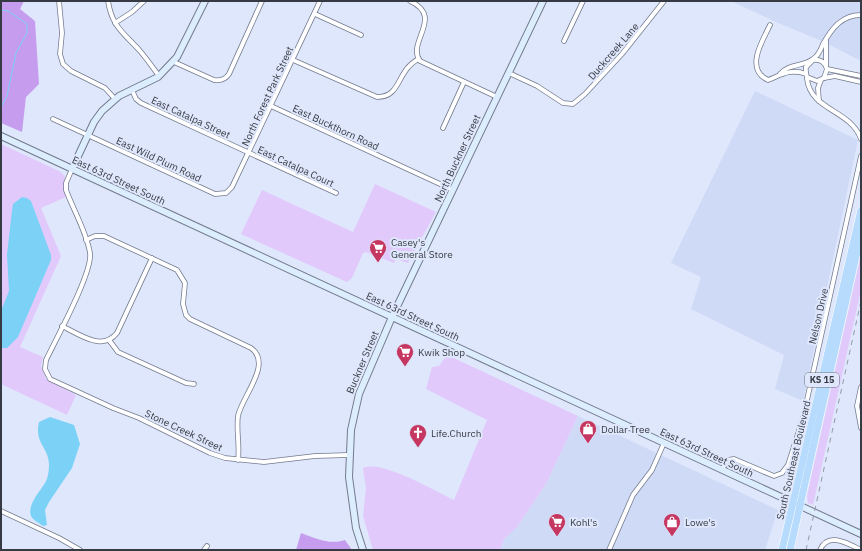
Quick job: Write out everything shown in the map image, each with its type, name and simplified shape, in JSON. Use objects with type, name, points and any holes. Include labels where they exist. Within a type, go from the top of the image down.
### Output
[{"type":"main road","points":[[72,169],[97,118],[115,99],[159,76],[174,62],[182,49],[205,1]]},
{"type":"main road","name":"North Buckner Street","points":[[390,320],[543,1]]},
{"type":"main road","name":"East 63rd Street South","points":[[1,136],[390,320],[722,469],[861,534]]},
{"type":"main road","name":"South Southeast Boulevard","points":[[790,550],[796,504],[861,210]]},
{"type":"main road","name":"South Southeast Boulevard","points":[[782,550],[796,504],[861,234]]},
{"type":"main road","name":"Buckner Street","points":[[363,550],[356,528],[350,498],[349,455],[357,398],[390,320]]},
{"type":"street","points":[[59,1],[62,32],[60,54],[63,64],[71,71],[105,88],[115,99]]},
{"type":"street","points":[[108,1],[115,23],[125,37],[141,52],[159,76]]},
{"type":"street","points":[[115,23],[138,8],[144,1]]},
{"type":"street","points":[[174,62],[214,80],[219,81],[225,78],[233,65],[262,1]]},
{"type":"street","name":"North Forest Park Street","points":[[224,194],[231,189],[249,153],[320,1]]},
{"type":"street","points":[[410,1],[420,8],[425,22],[417,47],[418,59],[422,63],[497,97]]},
{"type":"street","points":[[564,41],[583,1]]},
{"type":"street","name":"Duckcreek Lane","points":[[509,73],[534,85],[562,103],[575,103],[586,94],[622,54],[664,1]]},
{"type":"street","points":[[315,14],[361,35]]},
{"type":"street","points":[[861,15],[843,20],[834,28],[818,55],[806,67],[811,92],[820,101],[853,123],[861,139]]},
{"type":"street","points":[[770,25],[756,55],[756,62],[759,72],[765,79],[768,80],[780,74],[796,71],[807,75],[813,81],[835,76],[861,82]]},
{"type":"street","points":[[820,101],[818,88],[826,68],[826,40]]},
{"type":"street","points":[[293,60],[377,97],[385,96],[392,92],[406,68],[418,59]]},
{"type":"street","points":[[780,74],[784,68],[813,60],[819,60],[826,68],[861,76]]},
{"type":"street","points":[[443,128],[464,82]]},
{"type":"street","name":"East Catalpa Street","points":[[132,90],[136,99],[141,103],[249,153]]},
{"type":"street","name":"East Buckthorn Road","points":[[271,106],[453,190]]},
{"type":"street","name":"East Wild Plum Road","points":[[52,119],[215,194],[224,194]]},
{"type":"street","name":"East Catalpa Court","points":[[249,153],[336,193]]},
{"type":"street","name":"Nelson Drive","points":[[722,469],[726,462],[731,459],[770,476],[779,475],[788,465],[803,418],[861,156]]},
{"type":"street","points":[[72,169],[66,183],[66,190],[86,240],[90,254],[90,263],[62,326],[97,342],[109,340],[117,333],[152,258]]},
{"type":"street","points":[[86,240],[95,236],[104,236],[173,268],[180,273],[185,283],[184,309],[190,319],[251,348],[258,355],[260,367],[238,416],[238,460]]},
{"type":"street","name":"Stone Creek Street","points":[[62,326],[46,360],[46,373],[53,381],[139,418],[210,453],[238,460],[264,462],[315,456],[349,455]]},
{"type":"street","points":[[109,340],[118,352],[186,383],[194,384]]},
{"type":"street","points":[[861,387],[858,406],[861,428]]},
{"type":"street","points":[[609,550],[633,495],[652,470],[664,443]]},
{"type":"street","points":[[1,511],[59,538],[80,550]]},
{"type":"street","points":[[821,548],[830,541],[839,539],[861,550]]},
{"type":"street","points":[[204,550],[207,546]]},
{"type":"shaded area","points":[[1,1],[24,1],[20,9],[35,21],[39,84],[26,97],[22,132],[1,123]]},
{"type":"shaded area","points":[[731,1],[861,1],[861,61],[824,42]]},
{"type":"shaded area","points":[[755,91],[858,140],[803,401],[775,389],[784,355],[691,309],[701,277],[671,263]]},
{"type":"shaded area","points":[[1,144],[61,172],[65,177],[63,186],[66,197],[41,208],[61,256],[20,347],[43,357],[41,366],[46,379],[76,395],[67,415],[1,384]]},
{"type":"shaded area","points":[[375,184],[436,212],[408,263],[396,259],[394,263],[366,252],[363,253],[352,278],[347,282],[241,234],[262,190],[353,232]]},
{"type":"shaded area","points":[[861,254],[861,290],[813,505],[808,503],[807,496]]},
{"type":"shaded area","points":[[447,355],[578,416],[546,484],[517,527],[505,538],[500,550],[373,550],[363,516],[366,488],[363,468],[371,466],[395,472],[454,500],[487,420],[426,389],[432,367],[439,366]]},
{"type":"shaded area","points":[[578,416],[778,510],[765,550],[500,550],[505,538],[517,527],[546,484]]},
{"type":"shaded area","points":[[301,533],[329,542],[345,540],[352,550],[296,550]]},
{"type":"water","points":[[22,197],[31,201],[51,255],[51,260],[18,337],[7,348],[2,348],[1,311],[9,291],[7,255],[12,210],[13,204]]},
{"type":"water","points":[[50,417],[74,425],[80,444],[72,468],[45,510],[47,525],[43,526],[31,516],[30,512],[32,503],[46,481],[48,474],[49,465],[47,454],[40,441],[38,429],[39,422]]},
{"type":"waterway","points":[[1,10],[8,11],[27,24],[27,33],[16,53],[7,96],[1,107]]},
{"type":"railway","points":[[806,550],[861,301]]},
{"type":"place","name":"Casey's General Store","points":[[378,263]]},
{"type":"place","name":"Kwik Shop","points":[[405,367]]},
{"type":"place","name":"Dollar Tree","points":[[588,444]]},
{"type":"place","name":"Life.Church","points":[[418,448]]},
{"type":"place","name":"Kohl's","points":[[557,537]]},
{"type":"place","name":"Lowe's","points":[[672,537]]}]
